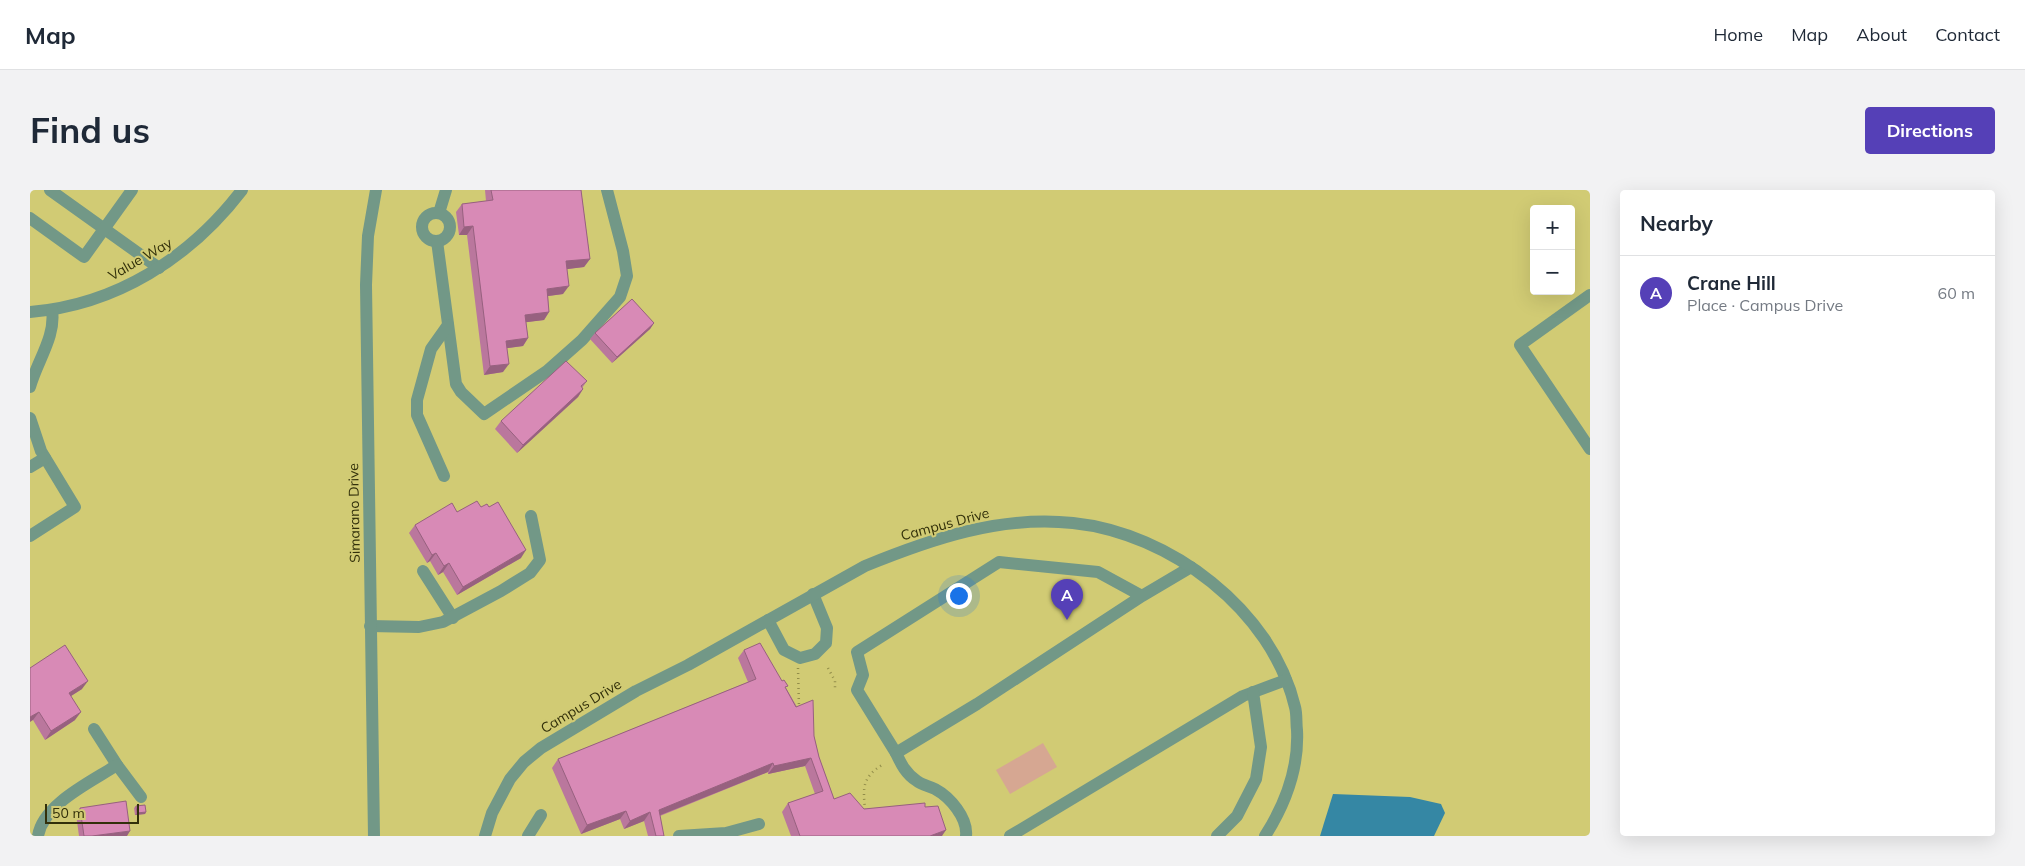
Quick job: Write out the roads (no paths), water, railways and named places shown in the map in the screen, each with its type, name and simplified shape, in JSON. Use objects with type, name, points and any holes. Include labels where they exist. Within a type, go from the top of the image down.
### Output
[{"type":"street","points":[[50,190],[159,268]]},
{"type":"street","points":[[30,218],[84,257],[132,190]]},
{"type":"street","name":"Value Way","points":[[30,312],[52,310],[108,294],[159,268],[202,236],[242,190]]},
{"type":"street","name":"Simarano Drive","points":[[374,836],[366,285],[368,236],[376,190]]},
{"type":"street","points":[[439,213],[446,190]]},
{"type":"street","points":[[437,241],[456,384],[461,392],[484,414],[547,371],[582,340],[620,297],[626,276],[623,251],[607,190]]},
{"type":"street","points":[[439,213],[447,218],[450,228],[446,237],[432,241],[426,237],[422,226],[427,216],[439,213]]},
{"type":"street","points":[[1590,295],[1520,345],[1590,449]]},
{"type":"street","points":[[30,387],[35,355],[52,332],[52,310]]},
{"type":"street","points":[[444,476],[417,415],[418,400],[432,349],[448,325]]},
{"type":"street","points":[[30,418],[44,458],[75,508],[30,536]]},
{"type":"street","points":[[30,467],[44,458]]},
{"type":"street","points":[[370,626],[419,627],[432,625],[453,618],[530,573],[540,560],[531,516]]},
{"type":"street","name":"Campus Drive","points":[[485,836],[492,813],[510,779],[524,762],[541,748],[636,691],[688,665],[864,566],[959,532],[998,524],[1033,521],[1072,522],[1104,527],[1140,539],[1176,557],[1211,581],[1238,606],[1275,657],[1286,680],[1295,708],[1296,764],[1289,792],[1265,836]]},
{"type":"street","points":[[966,836],[963,818],[952,803],[936,790],[917,782],[904,770],[896,753],[857,690],[863,675],[857,652],[999,562],[1098,572],[1142,596]]},
{"type":"street","points":[[896,753],[977,704],[1142,596],[1191,568]]},
{"type":"street","points":[[423,570],[453,618]]},
{"type":"street","points":[[768,620],[784,650],[800,658],[815,654],[826,643],[827,628],[813,594]]},
{"type":"street","points":[[1010,836],[1243,696],[1286,680]]},
{"type":"street","points":[[1217,836],[1237,816],[1256,779],[1261,747],[1253,692]]},
{"type":"street","points":[[94,729],[117,765],[141,796]]},
{"type":"street","points":[[38,836],[43,821],[52,809],[117,765]]},
{"type":"street","points":[[528,836],[541,815]]},
{"type":"street","points":[[679,836],[726,833],[759,824]]},
{"type":"water","points":[[1333,794],[1410,797],[1441,804],[1445,813],[1434,836],[1320,836]]},
{"type":"place","name":"Crane Hill","points":[[1067,620]]}]
